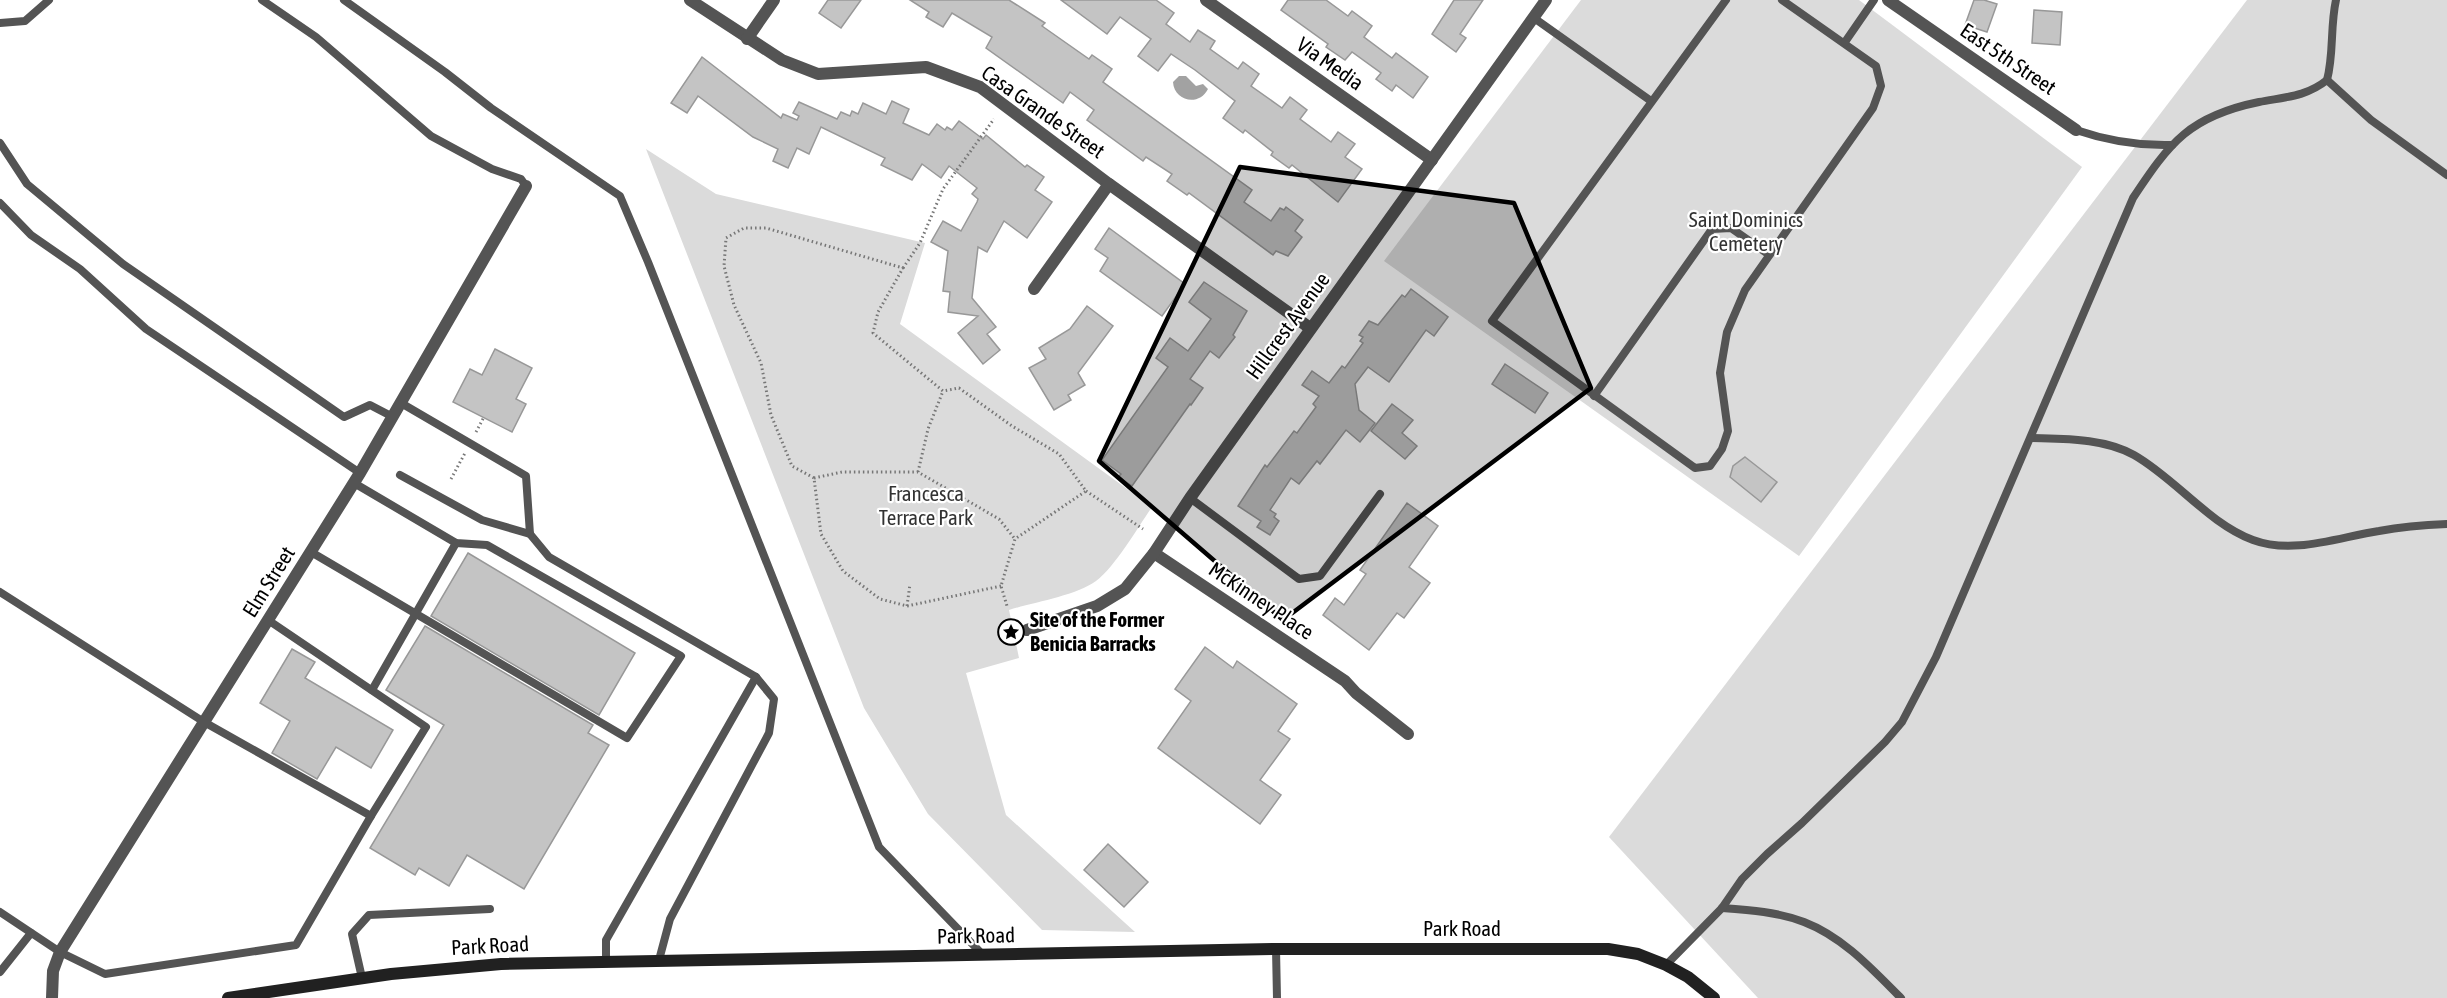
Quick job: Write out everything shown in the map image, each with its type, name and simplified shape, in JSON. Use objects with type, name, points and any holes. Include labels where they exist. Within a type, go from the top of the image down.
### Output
[{"type":"street","name":"Casa Grande Street","points":[[690,0],[782,60],[818,74],[926,67],[980,87],[1109,184],[1310,328]]},
{"type":"street","points":[[747,39],[774,0]]},
{"type":"street","name":"Via Media","points":[[1206,0],[1432,160]]},
{"type":"street","name":"Hillcrest Avenue","points":[[1027,630],[1097,606],[1125,589],[1154,553],[1310,328],[1546,0]]},
{"type":"street","name":"East 5th Street","points":[[1888,0],[2076,129]]},
{"type":"street","points":[[1034,289],[1109,184]]},
{"type":"street","name":"Elm Street","points":[[52,998],[52,971],[60,952],[357,478],[526,186]]},
{"type":"street","name":"McKinney Place","points":[[1154,553],[1346,681],[1356,693],[1408,734]]},
{"type":"street","name":"Park Road","points":[[228,998],[446,968],[659,960],[1276,949],[1608,949],[1638,954],[1666,965],[1714,998]]},
{"type":"lane","points":[[0,23],[25,21],[49,0]]},
{"type":"lane","points":[[262,0],[316,37],[431,136],[492,169],[521,179],[526,186]]},
{"type":"lane","points":[[344,0],[491,108],[620,196],[879,847],[983,955]]},
{"type":"lane","points":[[1726,0],[1492,321],[1695,468],[1710,465],[1722,449],[1728,430],[1720,373],[1727,332],[1745,290],[1768,254],[1873,108],[1881,86],[1876,66],[1845,42],[1782,0]]},
{"type":"lane","points":[[1845,42],[1874,0]]},
{"type":"lane","points":[[1666,965],[1722,908],[1742,879],[1863,764],[1902,722],[1936,657],[2133,198],[2155,165],[2172,145],[2203,120],[2228,108],[2297,96],[2315,90],[2328,80],[2333,61],[2332,36],[2336,0]]},
{"type":"lane","points":[[1534,18],[1651,101]]},
{"type":"lane","points":[[2328,80],[2372,120],[2447,175]]},
{"type":"lane","points":[[2076,129],[2095,137],[2127,143],[2172,145]]},
{"type":"lane","points":[[0,143],[27,184],[132,271],[344,417],[370,405],[393,417]]},
{"type":"lane","points":[[0,202],[31,235],[80,269],[146,329],[357,478],[456,543],[487,545],[681,656],[627,738],[311,552]]},
{"type":"lane","points":[[1594,396],[1712,230],[1731,228],[1768,254]]},
{"type":"lane","points":[[401,403],[526,476],[530,534]]},
{"type":"lane","points":[[2031,438],[2072,440],[2105,445],[2133,455],[2233,530],[2254,540],[2270,544],[2304,545],[2380,531],[2447,524]]},
{"type":"lane","points":[[400,475],[482,520],[530,534],[549,557],[756,676],[774,699],[770,733],[670,919],[659,960]]},
{"type":"lane","points":[[1190,498],[1299,579],[1320,576],[1380,494]]},
{"type":"lane","points":[[372,690],[456,543]]},
{"type":"lane","points":[[0,592],[204,722],[371,816]]},
{"type":"lane","points":[[0,912],[60,952],[105,974],[296,945],[426,727],[268,620]]},
{"type":"lane","points":[[606,962],[606,940],[756,676]]},
{"type":"lane","points":[[1722,908],[1764,911],[1804,922],[1834,937],[1864,960],[1901,998]]},
{"type":"lane","points":[[362,978],[352,934],[369,915],[490,909]]},
{"type":"lane","points":[[0,972],[31,933]]},
{"type":"lane","points":[[1276,949],[1277,998]]},
{"type":"path","points":[[943,391],[873,333],[878,312],[920,243],[943,189],[994,119]]},
{"type":"path","points":[[903,268],[766,228],[744,228],[726,238],[724,266],[734,305],[761,363],[771,415],[792,466],[814,478],[842,472],[918,472],[999,519],[1015,539]]},
{"type":"path","points":[[943,391],[959,388],[1012,426],[1059,454],[1086,491],[1143,529]]},
{"type":"path","points":[[918,472],[928,429],[943,391]]},
{"type":"path","points":[[814,478],[821,534],[843,571],[880,599],[907,606],[1001,586]]},
{"type":"path","points":[[1007,606],[1001,586],[1015,539],[1086,491]]},
{"type":"path","points":[[907,606],[910,584]]},
{"type":"highlighted area","points":[[1240,167],[1514,203],[1591,388],[1283,620],[1099,461]]},
{"type":"green space","name":"Saint Dominics Cemetery","points":[[1581,0],[1859,0],[2082,167],[1799,556],[1384,261]]},
{"type":"green space","points":[[2247,0],[2447,0],[2447,998],[1758,998],[1609,837]]},
{"type":"green space","name":"Francesca Terrace Park","points":[[646,149],[716,194],[925,243],[900,324],[1152,507],[1118,557],[1096,581],[1066,595],[1009,610],[1019,658],[966,673],[1006,815],[1135,932],[1042,930],[928,814],[864,708]]},
{"type":"shaded area","points":[[1179,76],[1186,76],[1196,86],[1203,84],[1208,89],[1204,95],[1193,100],[1182,97],[1174,88],[1173,82]]},
{"type":"building","points":[[828,0],[861,0],[841,28],[819,13]]},
{"type":"building","points":[[910,0],[1009,0],[1045,23],[1042,26],[1089,59],[1092,55],[1112,69],[1103,82],[1252,190],[1244,202],[1271,221],[1280,208],[1284,210],[1286,207],[1303,220],[1295,231],[1302,237],[1288,256],[1276,251],[1273,255],[1189,193],[1187,195],[1167,181],[1172,174],[1146,157],[1143,161],[1087,120],[1094,110],[1070,92],[1063,103],[986,48],[992,37],[952,13],[943,27],[926,17],[929,12]]},
{"type":"building","points":[[1061,0],[1156,0],[1174,13],[1166,24],[1190,42],[1198,30],[1215,41],[1210,49],[1238,69],[1243,62],[1259,74],[1251,86],[1282,108],[1290,97],[1307,110],[1300,119],[1331,142],[1338,132],[1355,144],[1345,157],[1362,169],[1338,202],[1292,165],[1289,168],[1271,155],[1273,152],[1245,130],[1243,133],[1223,118],[1235,101],[1195,70],[1171,54],[1158,71],[1138,56],[1151,39],[1120,17],[1107,34]]},
{"type":"building","points":[[1288,0],[1326,0],[1348,16],[1352,11],[1372,26],[1364,37],[1392,58],[1396,53],[1428,77],[1413,98],[1396,85],[1392,91],[1376,79],[1381,73],[1352,52],[1345,60],[1326,47],[1328,44],[1281,10]]},
{"type":"building","points":[[1454,0],[1483,0],[1460,34],[1466,38],[1456,52],[1432,34]]},
{"type":"building","points":[[1974,0],[1997,4],[1987,32],[1965,25]]},
{"type":"building","points":[[2034,10],[2062,12],[2060,45],[2032,43]]},
{"type":"building","points":[[702,57],[781,118],[783,114],[797,120],[799,116],[793,113],[799,102],[837,119],[841,112],[850,116],[852,111],[858,114],[863,103],[886,114],[892,101],[909,109],[903,123],[929,135],[937,124],[945,130],[947,127],[952,130],[959,121],[983,139],[986,135],[1025,167],[1027,165],[1044,177],[1035,190],[1052,202],[1027,238],[1004,221],[987,252],[978,247],[972,298],[996,327],[987,334],[1000,350],[983,364],[958,333],[978,316],[948,312],[950,292],[943,291],[948,251],[931,242],[943,221],[961,231],[977,202],[978,199],[972,194],[977,188],[949,166],[941,178],[922,164],[912,180],[881,165],[885,158],[821,127],[809,154],[797,148],[788,168],[773,161],[778,149],[753,137],[698,96],[687,113],[671,103]]},
{"type":"building","points":[[1109,228],[1185,284],[1162,316],[1100,271],[1108,258],[1095,249]]},
{"type":"building","points":[[1204,282],[1247,311],[1233,335],[1235,337],[1219,358],[1210,351],[1190,379],[1203,388],[1132,486],[1118,477],[1121,474],[1102,460],[1168,367],[1156,358],[1170,338],[1188,351],[1211,319],[1189,302]]},
{"type":"building","points":[[1411,289],[1448,317],[1434,336],[1426,330],[1389,382],[1368,367],[1355,384],[1359,410],[1375,423],[1360,442],[1346,430],[1320,464],[1317,461],[1299,484],[1291,478],[1270,510],[1276,514],[1274,517],[1279,521],[1270,535],[1257,527],[1261,521],[1238,506],[1265,465],[1267,467],[1294,431],[1297,433],[1316,407],[1313,404],[1319,396],[1302,385],[1312,371],[1329,383],[1342,366],[1345,368],[1363,343],[1360,341],[1363,337],[1359,335],[1369,321],[1378,325],[1402,295],[1405,297]]},
{"type":"building","points":[[1087,306],[1113,326],[1078,373],[1085,385],[1068,395],[1071,400],[1054,410],[1029,368],[1046,359],[1039,348],[1070,329]]},
{"type":"building","points":[[495,349],[532,368],[516,399],[526,404],[512,432],[453,402],[470,369],[482,375]]},
{"type":"building","points":[[1505,364],[1548,393],[1535,413],[1492,384]]},
{"type":"building","points":[[1392,404],[1413,420],[1402,433],[1417,446],[1405,459],[1371,431]]},
{"type":"building","points":[[1745,457],[1777,482],[1761,502],[1730,477],[1733,466]]},
{"type":"building","points":[[1407,503],[1438,526],[1409,567],[1430,583],[1404,618],[1397,613],[1369,650],[1323,615],[1335,598],[1344,605],[1366,574],[1360,570]]},
{"type":"building","points":[[468,553],[635,653],[599,715],[431,616]]},
{"type":"building","points":[[425,626],[593,725],[588,733],[609,745],[524,889],[467,855],[449,886],[419,868],[415,875],[370,848],[444,725],[386,690]]},
{"type":"building","points":[[1205,647],[1233,668],[1237,661],[1297,704],[1278,731],[1290,739],[1260,780],[1281,795],[1260,824],[1158,748],[1191,701],[1175,689]]},
{"type":"building","points":[[292,649],[315,662],[305,678],[393,730],[371,768],[336,747],[317,779],[272,753],[290,721],[260,703]]},
{"type":"building","points":[[1108,844],[1148,882],[1124,907],[1084,870]]},
{"type":"place","name":"Site of the Former Benicia Barracks","points":[[1011,632]]}]
